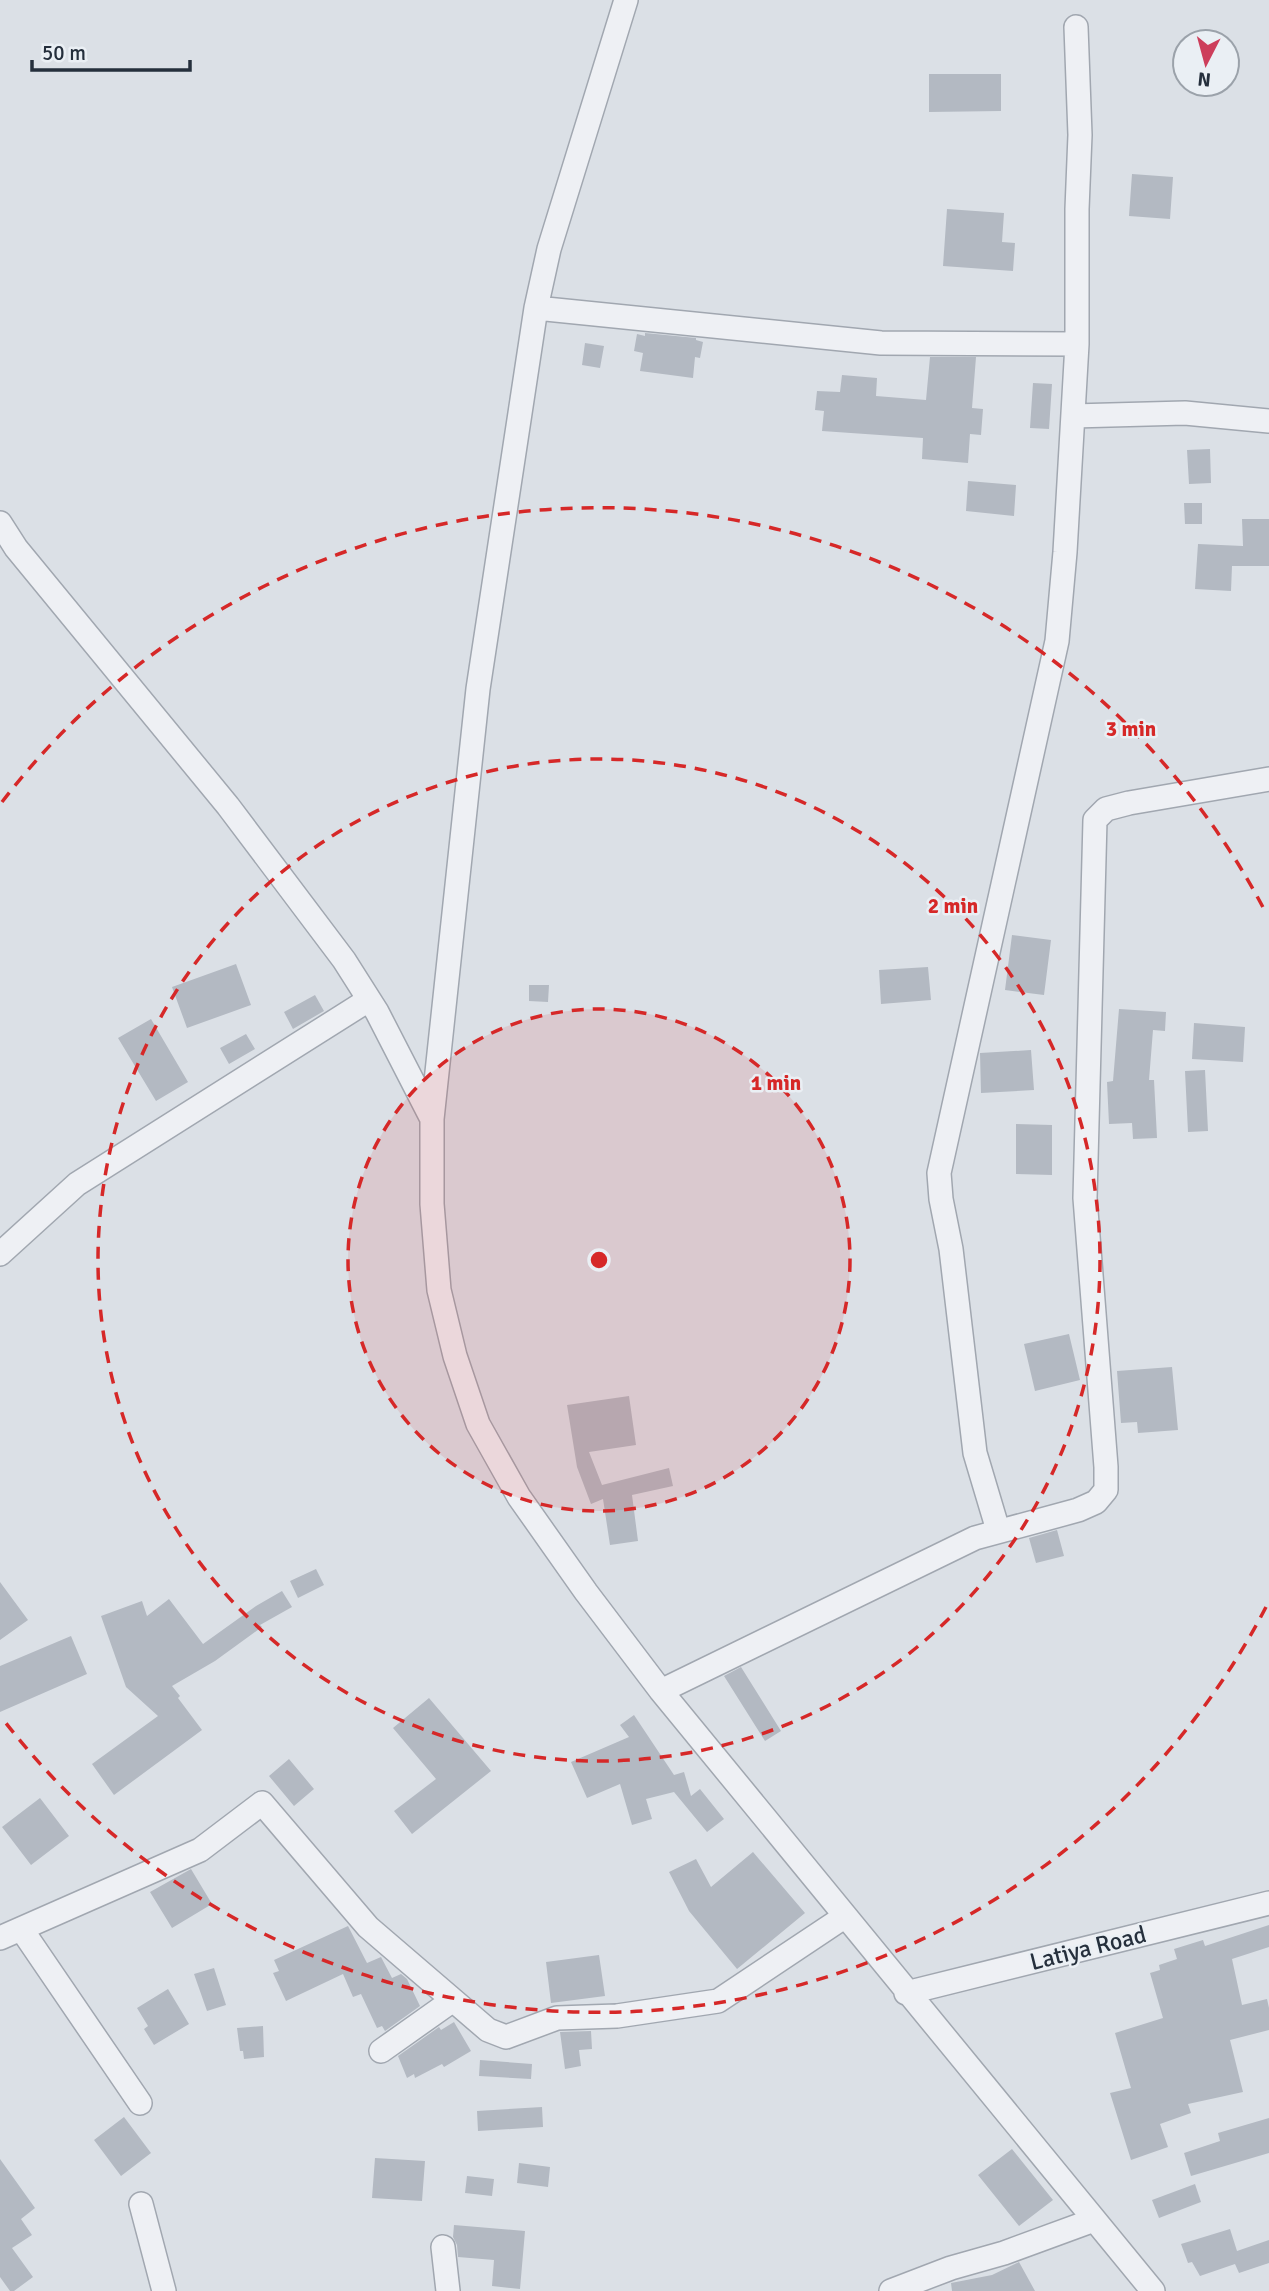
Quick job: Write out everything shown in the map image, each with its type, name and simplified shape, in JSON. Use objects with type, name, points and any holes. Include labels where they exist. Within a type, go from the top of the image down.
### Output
[{"type":"street","points":[[626,0],[549,249],[536,308],[478,689],[432,1119],[432,1204],[439,1290],[455,1356],[478,1424],[519,1497],[586,1592],[661,1692],[1153,2291]]},
{"type":"street","points":[[998,1530],[975,1453],[951,1249],[939,1173],[1057,641],[1077,344],[1080,135],[1076,27]]},
{"type":"street","points":[[536,308],[881,343],[1077,344]]},
{"type":"street","points":[[1073,416],[1185,413],[1269,421]]},
{"type":"street","points":[[0,523],[16,548],[228,806],[344,960],[377,1012],[432,1119]]},
{"type":"street","points":[[661,1692],[975,1538],[1078,1510],[1096,1502],[1106,1490],[1085,1198],[1095,820],[1106,809],[1129,803],[1269,779]]},
{"type":"street","points":[[0,1254],[77,1184],[362,1004]]},
{"type":"street","points":[[0,1938],[200,1850],[262,1803],[368,1927],[488,2031],[506,2037],[557,2018],[617,2016],[718,2001],[844,1917]]},
{"type":"street","name":"Latiya Road","points":[[906,1993],[1269,1903]]},
{"type":"street","points":[[22,1930],[140,2103]]},
{"type":"street","points":[[381,2051],[453,2000]]},
{"type":"street","points":[[141,2204],[164,2291]]},
{"type":"street","points":[[891,2291],[1094,2220]]},
{"type":"street","points":[[443,2247],[448,2291]]},
{"type":"building","points":[[929,74],[1001,74],[1001,111],[929,112]]},
{"type":"building","points":[[1132,174],[1173,177],[1170,219],[1129,216]]},
{"type":"building","points":[[947,209],[1004,213],[1002,242],[1015,243],[1013,271],[943,266]]},
{"type":"building","points":[[645,333],[696,338],[703,342],[700,358],[695,357],[693,378],[640,371],[643,353],[634,351],[637,334],[645,336]]},
{"type":"building","points":[[585,343],[604,346],[600,368],[582,365]]},
{"type":"building","points":[[930,357],[976,357],[972,408],[983,409],[981,435],[970,434],[968,463],[922,459],[923,438],[822,431],[824,411],[815,410],[817,391],[840,392],[842,375],[877,378],[876,396],[926,400]]},
{"type":"building","points":[[1033,383],[1052,384],[1049,429],[1030,428]]},
{"type":"building","points":[[1210,449],[1211,483],[1189,484],[1187,450]]},
{"type":"building","points":[[968,481],[1016,485],[1014,516],[966,511]]},
{"type":"building","points":[[1184,503],[1202,503],[1202,524],[1185,524]]},
{"type":"building","points":[[1242,519],[1269,519],[1269,566],[1232,566],[1231,591],[1195,589],[1198,544],[1243,546]]},
{"type":"building","points":[[1012,935],[1051,940],[1044,995],[1005,990]]},
{"type":"building","points":[[236,964],[251,1005],[187,1028],[172,987]]},
{"type":"building","points":[[928,967],[931,1000],[881,1004],[879,970]]},
{"type":"building","points":[[529,985],[549,985],[548,1002],[529,1001]]},
{"type":"building","points":[[315,995],[324,1011],[293,1029],[284,1012]]},
{"type":"building","points":[[1119,1009],[1166,1012],[1165,1031],[1153,1030],[1149,1080],[1154,1080],[1157,1138],[1133,1139],[1132,1123],[1109,1124],[1107,1082],[1113,1081]]},
{"type":"building","points":[[151,1019],[188,1082],[156,1101],[118,1038]]},
{"type":"building","points":[[1194,1023],[1245,1027],[1243,1062],[1192,1059]]},
{"type":"building","points":[[246,1034],[255,1049],[229,1064],[220,1048]]},
{"type":"building","points":[[1031,1050],[1034,1090],[981,1093],[980,1053]]},
{"type":"building","points":[[1205,1070],[1208,1131],[1188,1132],[1185,1071]]},
{"type":"building","points":[[1016,1124],[1052,1125],[1052,1175],[1016,1174]]},
{"type":"building","points":[[1069,1334],[1080,1380],[1035,1391],[1024,1344]]},
{"type":"building","points":[[1172,1367],[1178,1430],[1138,1433],[1137,1422],[1121,1423],[1117,1371]]},
{"type":"building","points":[[629,1396],[636,1445],[589,1452],[602,1485],[669,1468],[673,1486],[632,1495],[638,1541],[610,1545],[603,1499],[591,1504],[577,1467],[567,1405]]},
{"type":"building","points":[[1057,1530],[1064,1556],[1036,1563],[1029,1538]]},
{"type":"building","points":[[316,1569],[324,1585],[298,1598],[290,1581]]},
{"type":"building","points":[[0,1582],[28,1620],[0,1640]]},
{"type":"building","points":[[282,1591],[292,1607],[260,1625],[262,1627],[215,1661],[172,1686],[202,1730],[114,1795],[92,1764],[158,1716],[126,1687],[101,1616],[142,1601],[147,1616],[169,1599],[203,1644]]},
{"type":"building","points":[[71,1636],[87,1674],[0,1712],[0,1666]]},
{"type":"building","points":[[741,1667],[781,1731],[765,1741],[724,1676]]},
{"type":"building","points":[[429,1698],[491,1771],[412,1834],[394,1811],[436,1779],[393,1728]]},
{"type":"building","points":[[634,1715],[674,1775],[684,1772],[691,1796],[700,1789],[724,1819],[707,1832],[674,1792],[646,1799],[652,1819],[632,1825],[620,1784],[587,1798],[571,1762],[629,1737],[620,1725]]},
{"type":"building","points":[[289,1759],[314,1789],[294,1806],[269,1776]]},
{"type":"building","points":[[40,1798],[69,1836],[31,1865],[2,1827]]},
{"type":"building","points":[[753,1852],[805,1913],[737,1969],[689,1911],[669,1872],[696,1859],[711,1887]]},
{"type":"building","points":[[191,1869],[212,1904],[172,1928],[150,1892]]},
{"type":"building","points":[[1269,1925],[1269,1947],[1232,1959],[1242,2005],[1267,1999],[1269,2008],[1269,2030],[1230,2040],[1243,2092],[1188,2104],[1191,2113],[1160,2124],[1168,2147],[1131,2160],[1110,2093],[1131,2088],[1115,2033],[1163,2018],[1150,1973],[1160,1970],[1159,1965],[1177,1959],[1174,1949],[1203,1940],[1205,1946]]},
{"type":"building","points":[[348,1926],[367,1963],[381,1957],[392,1978],[401,1974],[407,1979],[420,2006],[385,2031],[382,2026],[377,2028],[361,1994],[353,1997],[343,1974],[286,2001],[273,1973],[279,1971],[274,1960]]},
{"type":"building","points":[[599,1955],[605,1996],[551,2003],[546,1962]]},
{"type":"building","points":[[214,1968],[226,2005],[207,2011],[194,1974]]},
{"type":"building","points":[[168,1989],[189,2024],[154,2045],[144,2029],[148,2026],[137,2008]]},
{"type":"building","points":[[454,2022],[471,2051],[444,2067],[442,2064],[415,2078],[414,2074],[407,2078],[398,2056],[439,2027],[441,2030]]},
{"type":"building","points":[[263,2026],[264,2057],[244,2059],[243,2051],[240,2051],[237,2028]]},
{"type":"building","points":[[591,2031],[592,2049],[579,2050],[581,2066],[565,2069],[560,2032]]},
{"type":"building","points":[[480,2060],[532,2064],[531,2079],[479,2076]]},
{"type":"building","points":[[542,2107],[543,2127],[478,2131],[477,2111]]},
{"type":"building","points":[[124,2117],[151,2153],[121,2176],[94,2140]]},
{"type":"building","points":[[1269,2118],[1269,2153],[1191,2176],[1184,2153],[1220,2141],[1218,2133]]},
{"type":"building","points":[[1012,2149],[1053,2200],[1019,2226],[978,2175]]},
{"type":"building","points":[[375,2158],[425,2161],[422,2201],[372,2198]]},
{"type":"building","points":[[0,2159],[35,2208],[21,2219],[32,2235],[12,2248],[33,2277],[14,2291],[10,2291],[0,2277]]},
{"type":"building","points":[[519,2163],[550,2167],[548,2187],[517,2183]]},
{"type":"building","points":[[467,2176],[494,2179],[492,2196],[465,2193]]},
{"type":"building","points":[[1195,2184],[1201,2202],[1159,2218],[1152,2200]]},
{"type":"building","points":[[454,2225],[525,2231],[520,2289],[492,2286],[494,2260],[458,2257],[453,2237]]},
{"type":"building","points":[[1230,2229],[1237,2251],[1269,2240],[1269,2263],[1239,2273],[1235,2264],[1200,2276],[1192,2262],[1188,2263],[1181,2244]]},
{"type":"building","points":[[1019,2262],[1035,2291],[952,2291],[951,2283],[992,2275]]}]
